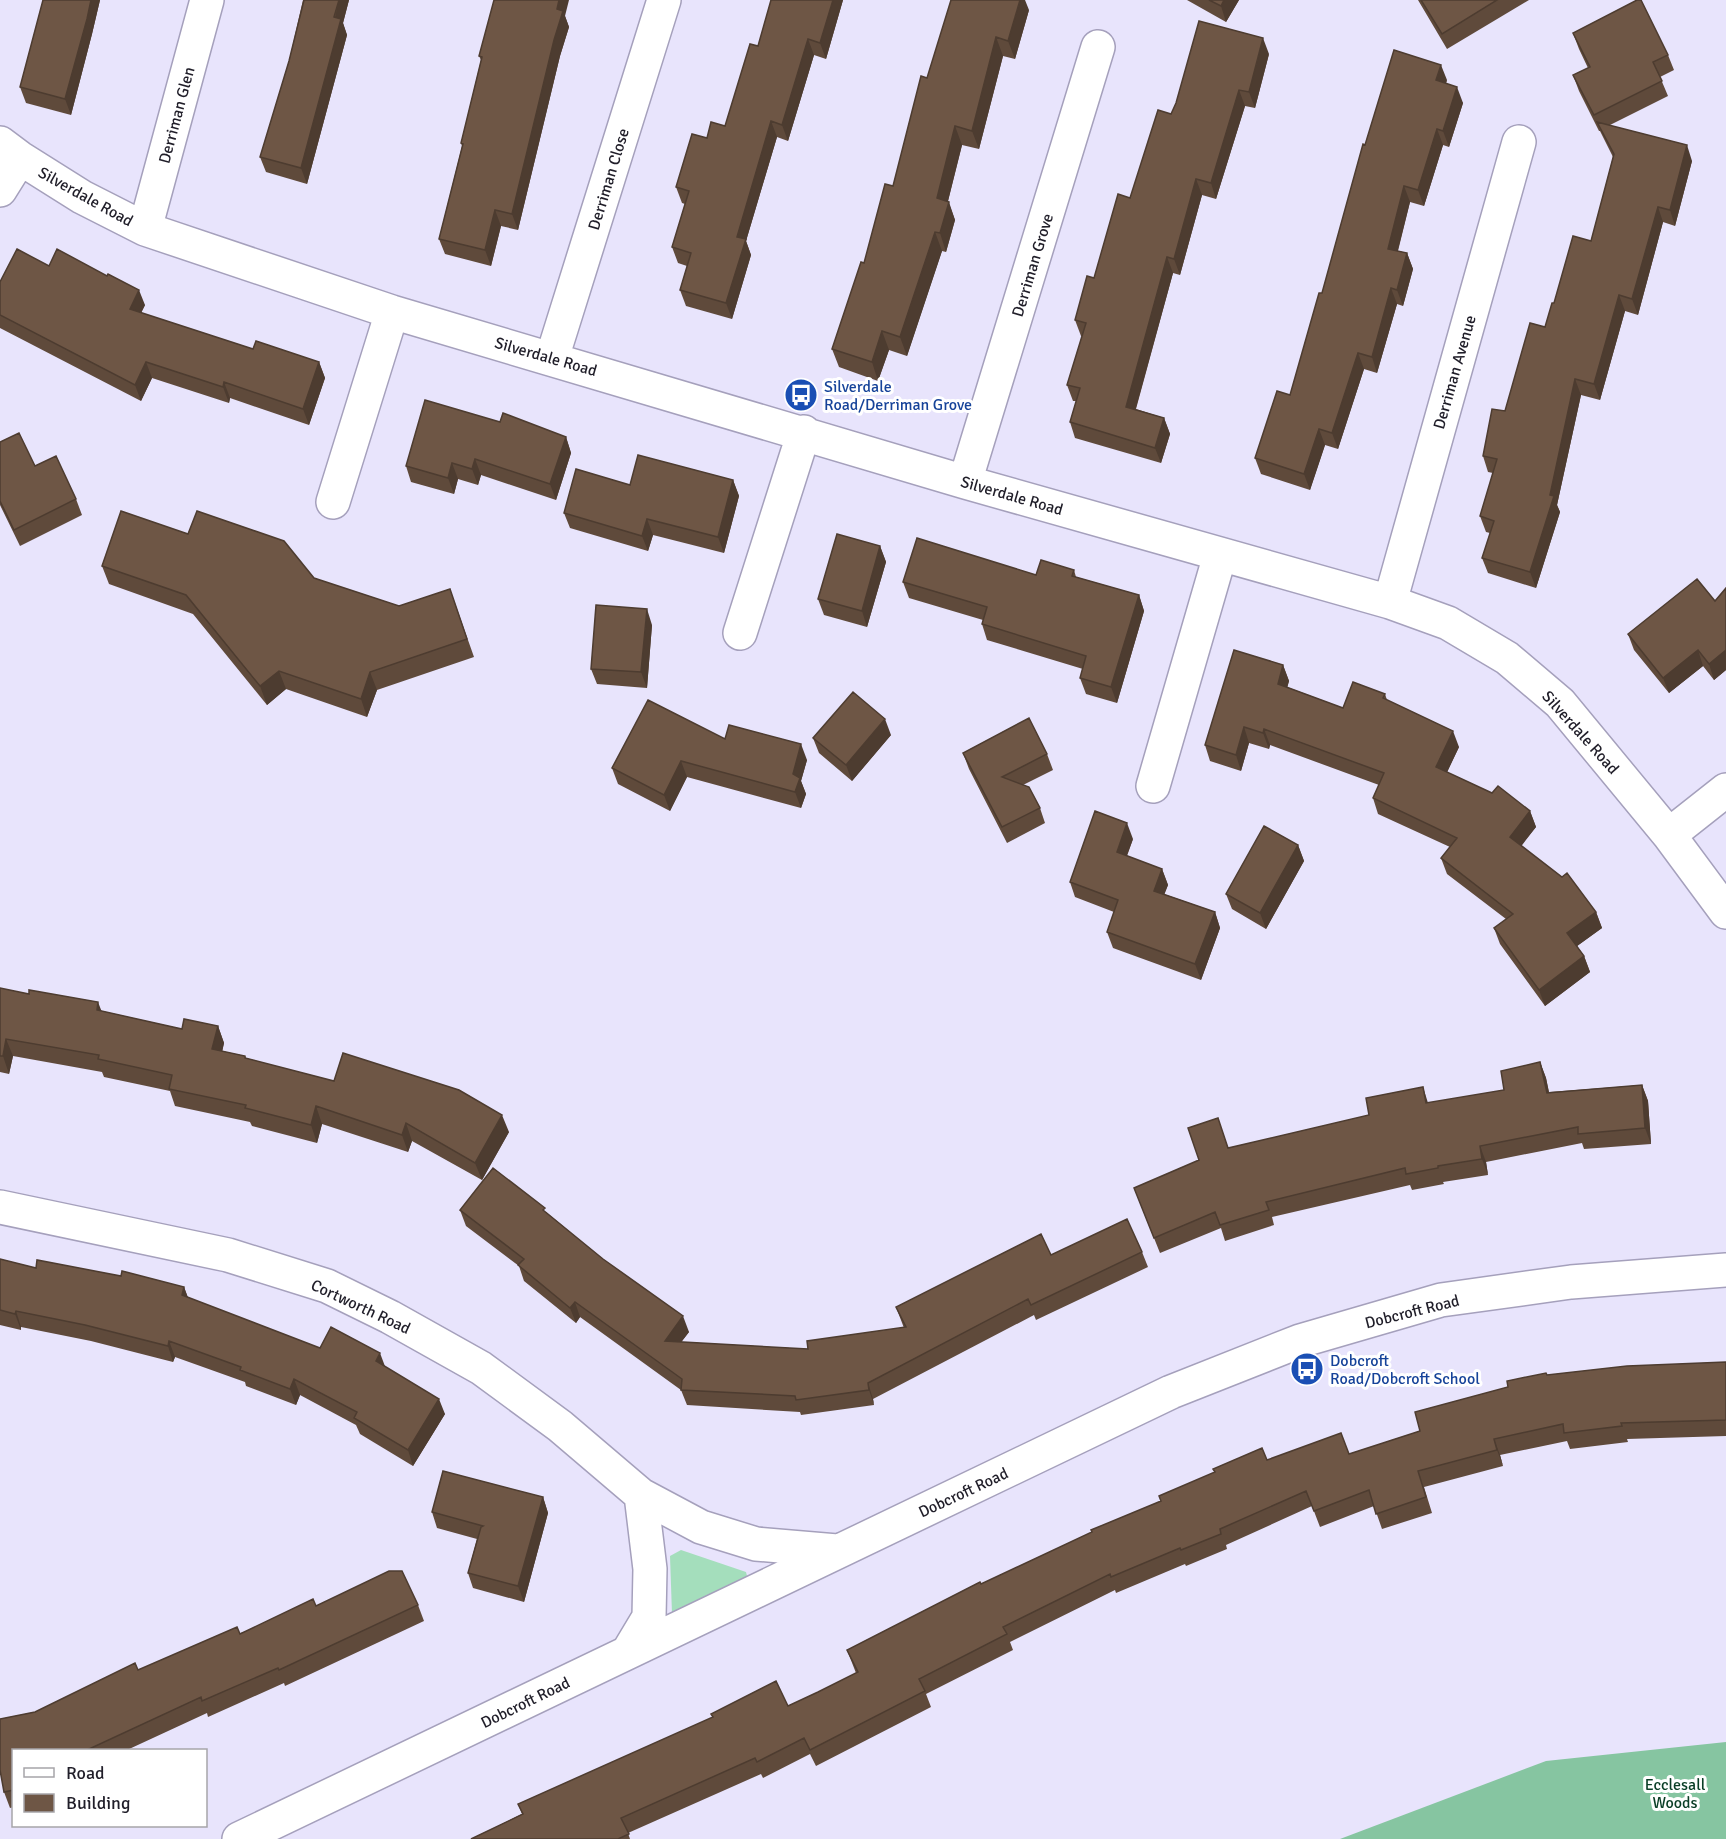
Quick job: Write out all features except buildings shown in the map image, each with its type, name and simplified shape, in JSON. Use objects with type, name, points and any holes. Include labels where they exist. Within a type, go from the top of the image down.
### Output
[{"type":"street","name":"Derriman Glen","points":[[145,229],[207,0]]},
{"type":"street","name":"Derriman Close","points":[[552,358],[663,0]]},
{"type":"street","name":"Derriman Grove","points":[[965,482],[1098,47]]},
{"type":"street","name":"Derriman Avenue","points":[[1390,602],[1519,142]]},
{"type":"street","name":"Silverdale Road","points":[[0,190],[10,151],[82,197],[145,229],[392,312],[804,432],[965,482],[1390,602],[1448,623],[1507,658],[1560,703],[1669,835],[1726,912]]},
{"type":"street","points":[[333,502],[392,312]]},
{"type":"street","points":[[740,633],[804,432]]},
{"type":"street","points":[[1153,786],[1220,555]]},
{"type":"street","points":[[1669,835],[1726,790]]},
{"type":"street","name":"Cortworth Road","points":[[0,1207],[228,1255],[327,1286],[390,1317],[481,1368],[560,1426],[641,1495],[701,1527],[756,1544],[839,1551]]},
{"type":"street","name":"Dobcroft Road","points":[[239,1839],[1171,1392],[1300,1341],[1441,1300],[1571,1282],[1726,1270]]},
{"type":"street","points":[[628,1652],[649,1617],[650,1569],[641,1495]]},
{"type":"green space","points":[[681,1550],[746,1572],[750,1588],[672,1614],[670,1556]]},
{"type":"green space","name":"Ecclesall Woods","points":[[1726,1742],[1726,1839],[1340,1839],[1546,1761]]},
{"type":"place","name":"Silverdale Road/Derriman Grove","points":[[801,395]]},
{"type":"place","name":"Dobcroft Road/Dobcroft School","points":[[1307,1369]]}]
